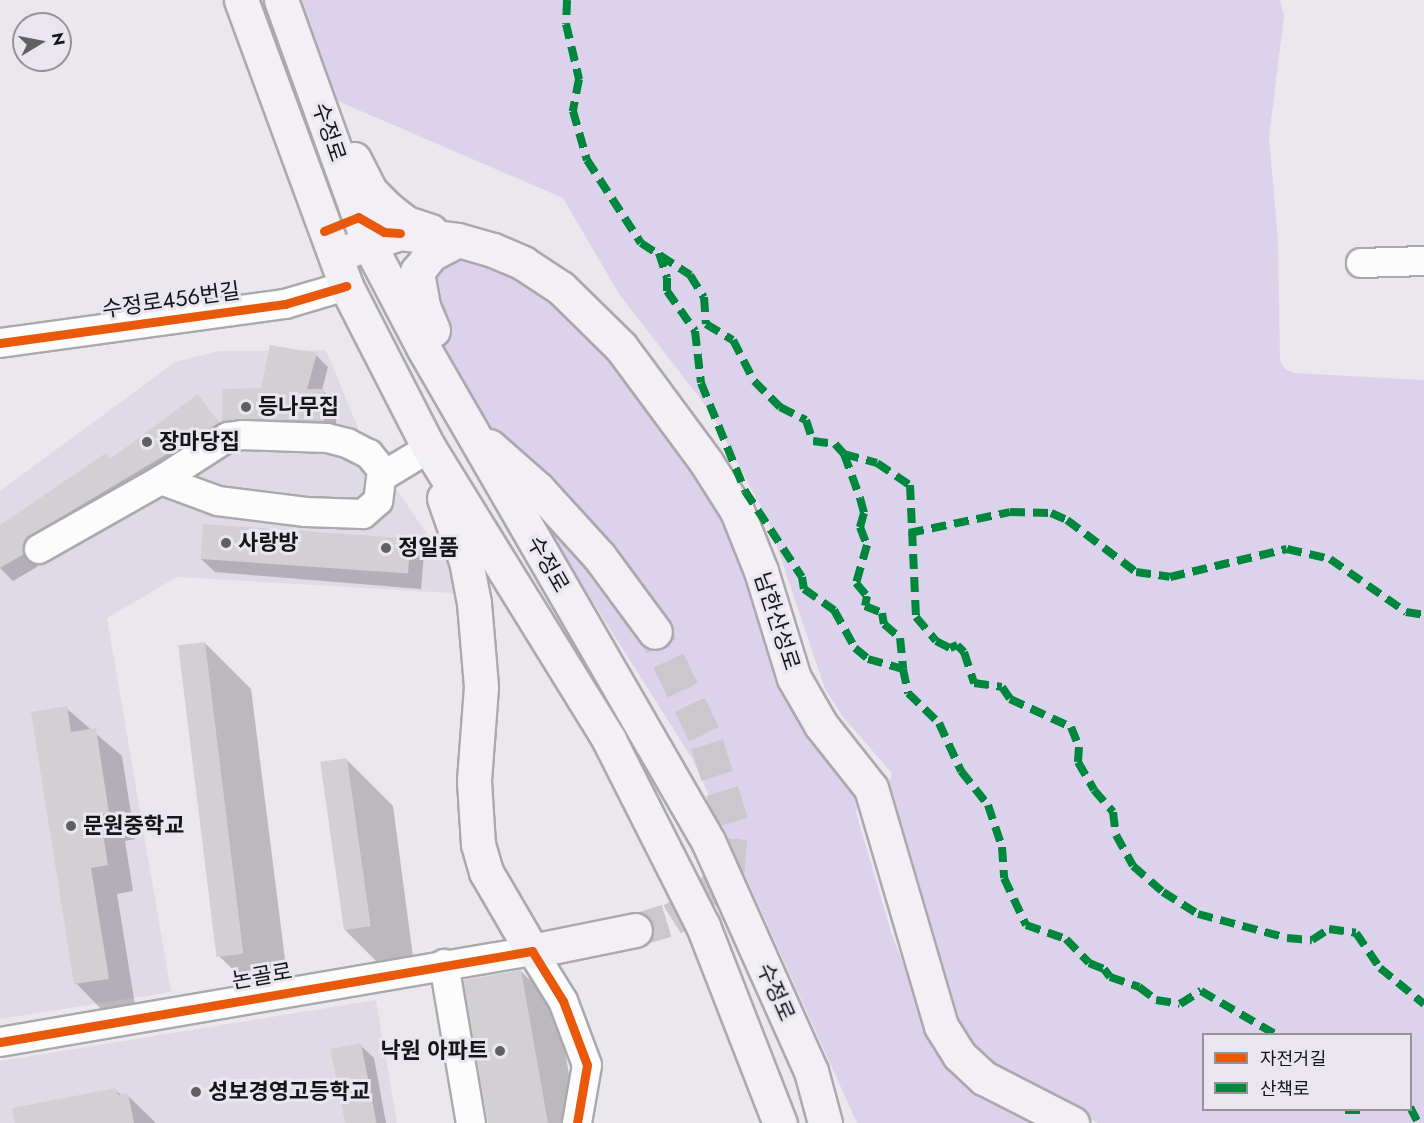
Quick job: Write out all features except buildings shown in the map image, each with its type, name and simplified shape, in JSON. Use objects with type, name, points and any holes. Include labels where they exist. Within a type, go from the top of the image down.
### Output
[{"type":"main road","name":"수정로","points":[[241,0],[346,286],[429,448],[609,740],[703,926],[780,1123]]},
{"type":"main road","name":"수정로","points":[[281,0],[375,256],[471,430],[708,841],[811,1071],[825,1123]]},
{"type":"main road","points":[[323,112],[343,137],[371,192],[387,208],[406,223],[458,240]]},
{"type":"main road","name":"남한산성로","points":[[375,256],[400,233],[458,240],[523,263],[586,310],[628,355],[706,462],[750,540],[794,678],[821,725],[871,788],[941,1026],[959,1055],[984,1078],[1072,1123]]},
{"type":"main road","points":[[450,390],[423,306],[417,272],[431,254],[458,240]]},
{"type":"main road","points":[[336,255],[375,256]]},
{"type":"main road","points":[[346,286],[375,256]]},
{"type":"main road","points":[[471,430],[554,506],[599,556],[656,632]]},
{"type":"main road","points":[[429,448],[466,561],[474,603],[481,687],[474,781],[478,844],[498,897],[532,951],[635,930]]},
{"type":"street","points":[[1361,263],[1424,261]]},
{"type":"street","name":"수정로456번길","points":[[0,343],[285,304],[346,286]]},
{"type":"street","points":[[39,549],[161,480],[228,437],[242,435],[327,438],[347,443],[369,454],[382,476],[378,501],[363,514],[306,512],[218,501],[161,480]]},
{"type":"street","points":[[382,476],[429,448]]},
{"type":"street","points":[[532,951],[563,1001],[587,1065],[577,1123]]},
{"type":"street","name":"논골로","points":[[0,1042],[444,964],[532,951]]},
{"type":"street","points":[[444,964],[471,1123]]},
{"type":"shaded area","points":[[299,0],[1280,0],[1284,16],[1269,137],[1278,241],[1280,361],[1285,369],[1295,373],[1424,380],[1424,1123],[1098,1123],[1017,1083],[966,1036],[921,917],[886,796],[892,773],[843,717],[825,689],[768,520],[709,410],[619,294],[563,198],[333,99]]},
{"type":"shaded area","points":[[468,253],[519,278],[576,322],[690,461],[738,536],[862,789],[856,812],[891,932],[936,1052],[987,1098],[1037,1123],[857,1123],[693,760],[462,395],[417,299],[423,261]]},
{"type":"shaded area","points":[[326,350],[363,440],[468,594],[177,577],[107,618],[171,992],[0,1019],[0,491],[175,362],[219,351]]},
{"type":"shaded area","name":"성보경영고등학교","points":[[376,1000],[397,1123],[0,1123],[0,1061]]},
{"type":"tunnel","points":[[635,930],[672,919],[706,898],[728,871],[732,822],[704,734],[655,632]]},
{"type":"marked path","points":[[567,0],[566,24],[579,79],[573,111],[587,160],[641,243],[690,275],[704,297],[706,324],[733,340],[754,381],[780,407],[806,420],[813,441],[835,444],[844,454],[877,463],[910,485],[916,617],[936,641],[950,648],[957,645],[964,652],[974,683],[1002,687],[1010,699],[1071,727],[1079,747],[1078,762],[1094,790],[1113,812],[1116,835],[1133,866],[1163,892],[1198,914],[1287,938],[1312,940],[1329,929],[1356,933],[1380,968],[1424,1004]]},
{"type":"marked path","points":[[659,253],[667,278],[667,291],[695,331],[701,383],[745,491],[802,577],[804,589],[834,610],[855,648],[868,659],[903,669],[908,693],[939,723],[961,771],[988,805],[1002,847],[1004,878],[1026,925],[1066,939],[1089,963],[1104,969],[1110,977],[1139,987],[1156,1000],[1180,1004],[1201,991],[1273,1033]]},
{"type":"marked path","points":[[844,454],[864,513],[860,527],[867,545],[856,583],[867,596],[865,606],[882,613],[884,624],[900,638],[903,669]]},
{"type":"marked path","points":[[909,533],[1010,512],[1051,513],[1067,520],[1136,572],[1170,577],[1287,549],[1330,559],[1406,612],[1424,615]]},
{"type":"marked path","points":[[1412,1111],[1418,1123]]},
{"type":"cycle path","points":[[324,231],[358,217],[384,232],[400,233]]},
{"type":"cycle path","points":[[0,343],[285,304],[346,286]]},
{"type":"cycle path","points":[[0,1042],[532,951],[563,1001],[587,1065],[577,1123]]},
{"type":"place","name":"등나무집","points":[[246,407]]},
{"type":"place","name":"장마당집","points":[[147,442]]},
{"type":"place","name":"사랑방","points":[[226,543]]},
{"type":"place","name":"정일품","points":[[386,548]]},
{"type":"place","name":"문원중학교","points":[[71,826]]},
{"type":"place","name":"낙원 아파트","points":[[500,1051]]},
{"type":"place","name":"성보경영고등학교","points":[[196,1092]]}]
